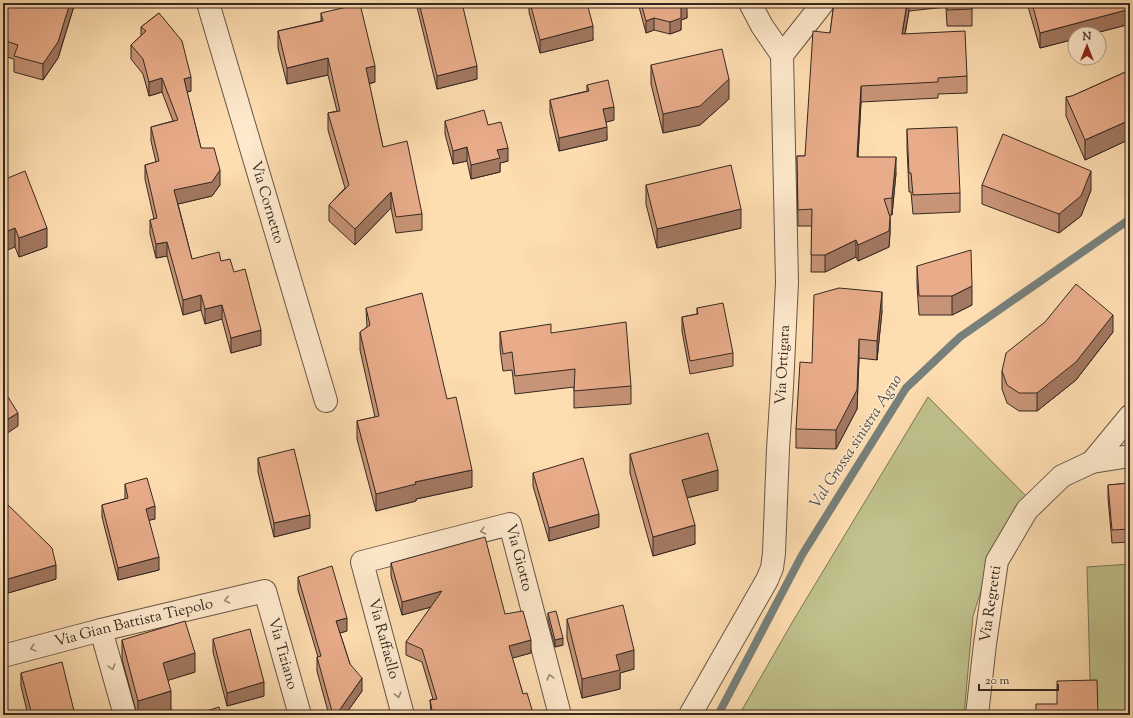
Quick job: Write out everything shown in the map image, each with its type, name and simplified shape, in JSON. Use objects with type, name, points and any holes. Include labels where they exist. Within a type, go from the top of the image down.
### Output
[{"type":"street","name":"Via Cornetto","points":[[208,3],[326,401]]},
{"type":"street","points":[[750,3],[762,26],[782,55],[823,3]]},
{"type":"street","name":"Via Ortigara","points":[[690,715],[767,580],[772,568],[774,553],[787,282],[782,55]]},
{"type":"street","name":"Via Regretti","points":[[1092,462],[1130,416]]},
{"type":"street","name":"Via Regretti","points":[[977,715],[985,644],[997,561],[1027,510],[1062,476],[1092,462],[1130,456]]},
{"type":"street","name":"Via Giotto","points":[[362,562],[510,524],[560,715]]},
{"type":"street","name":"Via Raffaello","points":[[362,562],[403,715]]},
{"type":"street","name":"Via Gian Battista Tiepolo","points":[[3,656],[101,630],[265,591]]},
{"type":"street","name":"Via Tiziano","points":[[265,591],[300,715]]},
{"type":"street","points":[[101,630],[125,715]]},
{"type":"green space","points":[[928,397],[1032,502],[990,563],[973,616],[964,715],[739,715],[793,621]]},
{"type":"green space","points":[[1130,564],[1130,715],[1091,715],[1087,567]]},
{"type":"building","points":[[5,3],[70,3],[58,42],[43,64],[14,56],[18,45],[3,40],[3,8]]},
{"type":"building","points":[[419,3],[462,3],[477,66],[437,76]]},
{"type":"building","points":[[530,3],[587,3],[593,26],[540,40]]},
{"type":"building","points":[[641,3],[686,3],[687,6],[681,8],[681,18],[670,22],[654,18],[646,21]]},
{"type":"building","points":[[834,3],[907,3],[902,34],[965,31],[967,76],[938,78],[938,82],[861,86],[857,157],[896,157],[892,198],[884,199],[890,217],[889,231],[858,245],[856,240],[825,255],[811,255],[812,209],[798,210],[797,156],[805,156],[813,31],[830,33]]},
{"type":"building","points":[[947,3],[971,3],[972,9],[947,10]]},
{"type":"building","points":[[1032,3],[1130,3],[1130,9],[1040,33]]},
{"type":"building","points":[[360,4],[375,66],[366,68],[383,147],[407,141],[422,214],[396,217],[391,192],[355,229],[329,205],[349,185],[328,113],[340,111],[328,58],[287,68],[278,31],[323,21],[321,13]]},
{"type":"building","points":[[159,13],[182,41],[191,77],[184,79],[201,148],[214,148],[220,170],[212,182],[174,190],[192,259],[219,252],[221,261],[230,259],[234,272],[245,269],[261,330],[231,338],[222,305],[205,309],[201,295],[183,300],[167,242],[156,244],[150,220],[157,218],[145,165],[159,161],[151,127],[178,120],[162,78],[149,82],[143,59],[131,45],[146,31],[141,27]]},
{"type":"building","points":[[722,49],[729,79],[700,106],[663,114],[651,65]]},
{"type":"building","points":[[1130,70],[1130,120],[1085,140],[1066,97],[1072,96]]},
{"type":"building","points":[[608,80],[614,107],[603,109],[607,127],[559,138],[550,100],[589,91],[587,85]]},
{"type":"building","points":[[484,110],[488,125],[501,122],[508,148],[497,150],[500,158],[471,165],[467,147],[453,151],[445,121]]},
{"type":"building","points":[[957,127],[960,193],[913,195],[911,173],[909,173],[907,129]]},
{"type":"building","points":[[1003,134],[1091,171],[1081,196],[1059,214],[982,185]]},
{"type":"building","points":[[731,165],[741,209],[657,229],[646,185]]},
{"type":"building","points":[[25,171],[47,228],[19,238],[15,228],[3,233],[3,180]]},
{"type":"building","points":[[971,250],[972,286],[952,296],[919,296],[917,266]]},
{"type":"building","points":[[1076,284],[1113,315],[1076,362],[1037,393],[1019,393],[1007,385],[1002,371],[1006,353],[1045,322]]},
{"type":"building","points":[[839,288],[882,292],[877,341],[859,339],[857,390],[836,430],[796,429],[800,362],[812,363],[814,295]]},
{"type":"building","points":[[422,293],[447,399],[456,397],[472,470],[415,482],[416,484],[376,494],[357,421],[379,416],[360,332],[370,325],[366,308]]},
{"type":"building","points":[[723,303],[733,353],[690,361],[682,317],[698,314],[697,308]]},
{"type":"building","points":[[626,322],[631,386],[574,391],[575,369],[515,376],[512,352],[503,354],[500,332],[551,324],[551,333]]},
{"type":"building","points":[[3,389],[18,413],[3,422]]},
{"type":"building","points":[[708,433],[718,470],[682,480],[695,525],[653,537],[630,454]]},
{"type":"building","points":[[294,449],[310,515],[274,523],[258,458]]},
{"type":"building","points":[[583,458],[599,514],[549,528],[533,473]]},
{"type":"building","points":[[147,478],[155,506],[146,509],[159,557],[118,568],[102,505],[128,498],[125,484]]},
{"type":"building","points":[[1130,483],[1130,529],[1112,530],[1108,485]]},
{"type":"building","points":[[3,500],[52,548],[56,565],[8,579],[3,574]]},
{"type":"building","points":[[485,537],[505,614],[523,611],[531,640],[509,646],[523,694],[527,693],[533,713],[526,715],[433,715],[430,700],[437,699],[422,649],[406,642],[442,591],[402,602],[391,563]]},
{"type":"building","points":[[332,566],[347,618],[336,621],[350,664],[362,678],[336,715],[333,715],[317,657],[321,656],[298,577]]},
{"type":"building","points":[[623,605],[634,650],[616,655],[620,670],[582,679],[567,619]]},
{"type":"building","points":[[556,611],[563,638],[555,640],[548,613]]},
{"type":"building","points":[[185,621],[195,653],[163,663],[171,691],[138,701],[122,640]]},
{"type":"building","points":[[250,629],[264,682],[227,693],[213,639]]},
{"type":"building","points":[[62,662],[75,715],[32,715],[21,673]]},
{"type":"building","points":[[1097,680],[1098,715],[1036,715],[1036,704],[1057,704],[1057,681]]},
{"type":"building","points":[[219,707],[222,715],[201,715],[200,713]]},
{"type":"waterway","name":"Val Grossa sinistra Agno","points":[[718,715],[802,555],[906,388],[960,337],[1130,219]]}]
